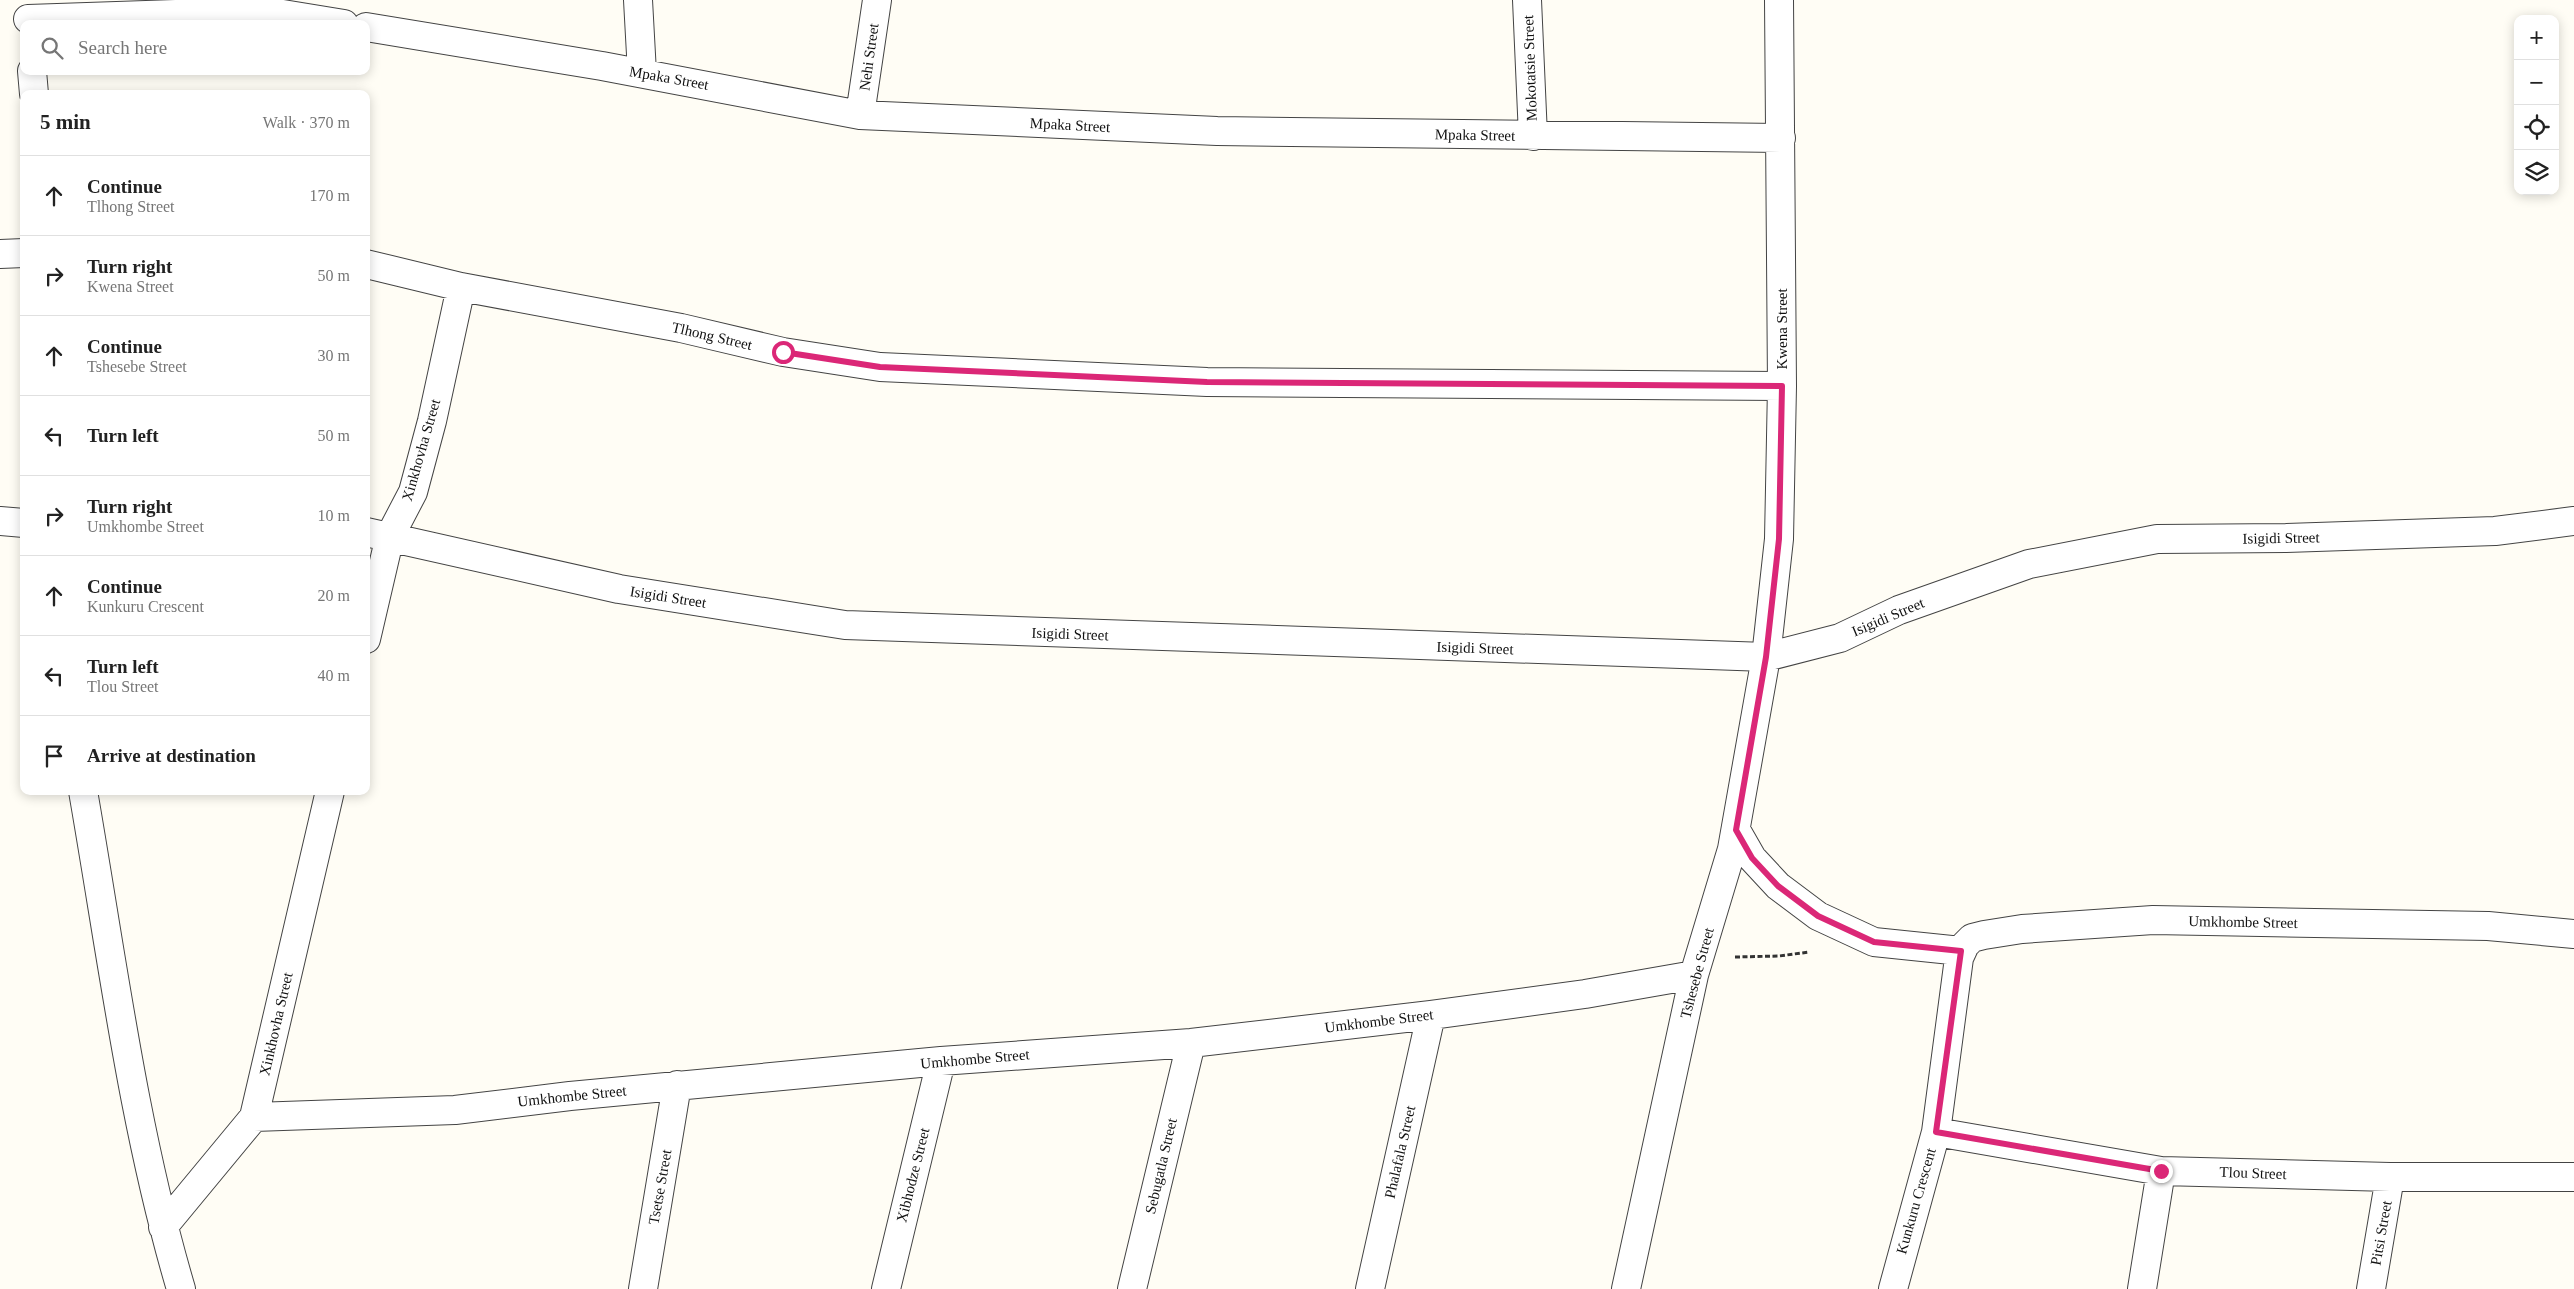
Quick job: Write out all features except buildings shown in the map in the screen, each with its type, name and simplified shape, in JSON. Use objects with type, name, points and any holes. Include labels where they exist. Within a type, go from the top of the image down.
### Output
[{"type":"street","points":[[638,0],[642,73]]},
{"type":"street","name":"Nehi Street","points":[[860,115],[877,0]]},
{"type":"street","name":"Mokotatsie Street","points":[[1527,0],[1533,136]]},
{"type":"street","name":"Kwena Street","points":[[1766,657],[1779,539],[1782,386],[1779,0]]},
{"type":"street","points":[[28,14],[264,11],[319,20]]},
{"type":"street","name":"Mpaka Street","points":[[370,28],[642,73],[860,115],[1217,131],[1781,138]]},
{"type":"street","points":[[32,75],[34,90]]},
{"type":"street","points":[[0,254],[20,253]]},
{"type":"street","name":"Tlhong Street","points":[[370,265],[461,287],[681,328],[783,352],[880,367],[1207,382],[1782,386]]},
{"type":"street","name":"Xinkhovha Street","points":[[370,604],[378,534],[413,492],[432,421],[461,287]]},
{"type":"street","points":[[0,521],[20,523]]},
{"type":"street","name":"Isigidi Street","points":[[378,534],[619,590],[844,625],[1766,657],[1840,638],[1899,610],[2029,564],[2157,539],[2296,538],[2495,531],[2574,521]]},
{"type":"street","name":"Tshesebe Street","points":[[1626,1289],[1697,967],[1736,830],[1766,657]]},
{"type":"street","points":[[84,795],[143,1139],[163,1227],[181,1289]]},
{"type":"street","name":"Xinkhovha Street","points":[[163,1227],[254,1117],[329,795]]},
{"type":"street","points":[[1736,830],[1752,858],[1778,886],[1818,916],[1874,942],[1961,951]]},
{"type":"street","name":"Umkhombe Street","points":[[1961,951],[1972,938],[2022,929],[2153,920],[2488,926],[2574,934]]},
{"type":"street","name":"Kunkuru Crescent","points":[[1892,1289],[1936,1132],[1961,951]]},
{"type":"street","name":"Umkhombe Street","points":[[254,1117],[456,1110],[677,1086],[941,1061],[1191,1042],[1585,994],[1697,967]]},
{"type":"street","name":"Phalafala Street","points":[[1370,1289],[1431,1014]]},
{"type":"street","name":"Sebugatla Street","points":[[1132,1289],[1191,1042]]},
{"type":"street","name":"Xibhodze Street","points":[[886,1289],[941,1061]]},
{"type":"street","name":"Tsetse Street","points":[[643,1289],[677,1086]]},
{"type":"street","name":"Tlou Street","points":[[1936,1132],[2161,1171],[2390,1177],[2574,1177]]},
{"type":"street","points":[[2142,1289],[2161,1171]]},
{"type":"street","name":"Pitsi Street","points":[[2371,1289],[2390,1177]]},
{"type":"path","points":[[1697,967],[1817,950]]},
{"type":"route","points":[[783,352],[880,367],[1207,382],[1782,386],[1779,539],[1766,657],[1736,830],[1752,858],[1778,886],[1818,916],[1874,942],[1961,951],[1936,1132],[2161,1171]]}]
